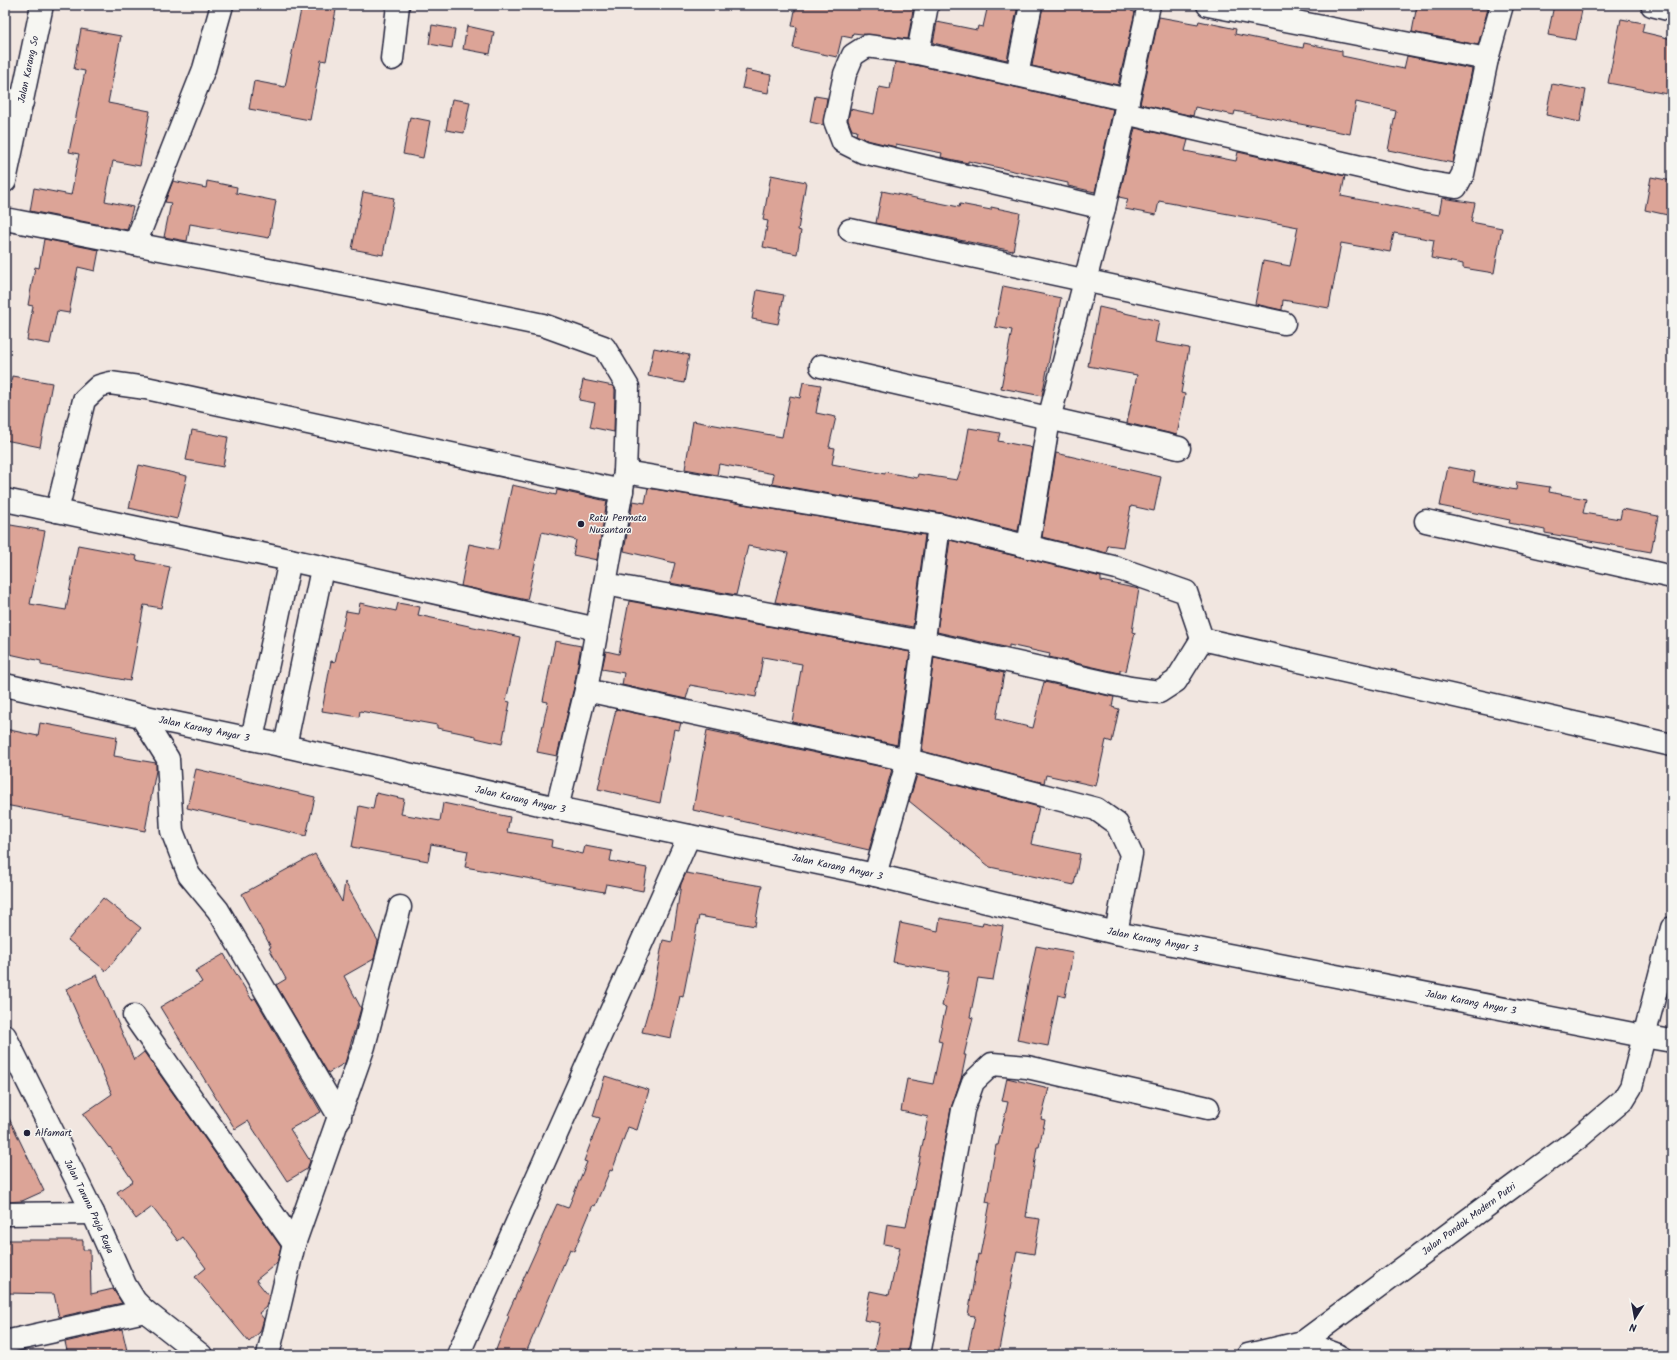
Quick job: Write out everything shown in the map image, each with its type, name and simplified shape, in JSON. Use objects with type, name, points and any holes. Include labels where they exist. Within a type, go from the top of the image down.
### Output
[{"type":"street","name":"Jalan Karang So","points":[[5,181],[13,100],[42,5]]},
{"type":"street","points":[[135,244],[204,69],[222,5]]},
{"type":"street","points":[[392,59],[398,5]]},
{"type":"street","points":[[918,53],[927,5]]},
{"type":"street","points":[[1017,75],[1031,5]]},
{"type":"street","points":[[1028,547],[1049,419],[1104,208],[1149,5]]},
{"type":"street","points":[[1208,5],[1487,59]]},
{"type":"street","points":[[1104,208],[863,152],[843,142],[835,121],[845,74],[853,55],[867,46],[918,53],[1017,75],[1127,106],[1430,183],[1456,187],[1463,174],[1487,59],[1502,5]]},
{"type":"street","points":[[1652,5],[1672,10]]},
{"type":"street","points":[[5,219],[403,296],[543,325],[604,346],[628,387],[624,482],[586,690],[557,808]]},
{"type":"street","points":[[850,230],[1084,282],[1284,323]]},
{"type":"street","points":[[821,366],[1179,448]]},
{"type":"street","points":[[57,511],[84,400],[99,386],[110,383],[146,388],[624,482],[939,525],[1117,568],[1186,592],[1202,639],[1176,682],[1159,692],[1130,688],[923,642],[605,584]]},
{"type":"street","points":[[5,500],[290,560],[597,629]]},
{"type":"street","points":[[1426,521],[1672,577]]},
{"type":"street","points":[[876,875],[908,760],[939,525]]},
{"type":"street","points":[[252,739],[290,560]]},
{"type":"street","points":[[285,746],[322,568]]},
{"type":"street","points":[[1202,639],[1672,745]]},
{"type":"street","name":"Jalan Karang Anyar 3","points":[[5,686],[285,746],[557,808],[876,875],[1116,933],[1672,1041]]},
{"type":"street","points":[[586,690],[908,760],[1096,808],[1116,824],[1130,854],[1116,933]]},
{"type":"street","points":[[141,716],[168,759],[172,831],[179,853],[189,875],[218,910],[340,1118]]},
{"type":"street","points":[[458,1355],[689,836]]},
{"type":"street","points":[[268,1355],[294,1244],[340,1118],[364,1046],[400,907]]},
{"type":"street","name":"Jalan Pondok Modern Putri","points":[[1248,1355],[1303,1342],[1577,1139],[1624,1100],[1631,1087],[1672,928]]},
{"type":"street","points":[[134,1016],[294,1244]]},
{"type":"street","name":"Jalan Taruna Praja Raya","points":[[5,1036],[93,1213],[125,1285],[145,1311],[201,1355]]},
{"type":"street","points":[[919,1355],[963,1110],[973,1082],[992,1064],[1027,1067],[1208,1108]]},
{"type":"street","points":[[5,1214],[93,1213]]},
{"type":"street","points":[[5,1342],[145,1311]]},
{"type":"street","points":[[1303,1342],[1338,1355]]},
{"type":"building","points":[[302,5],[337,5],[326,61],[321,60],[310,120],[249,109],[254,81],[285,87]]},
{"type":"building","points":[[796,5],[913,5],[913,10],[908,39],[853,33],[852,38],[842,36],[837,57],[793,48],[797,27],[792,26]]},
{"type":"building","points":[[988,5],[1018,5],[1007,60],[933,43],[937,22],[977,30],[978,26],[983,27]]},
{"type":"building","points":[[1043,5],[1133,5],[1131,11],[1135,12],[1118,85],[1032,66]]},
{"type":"building","points":[[1417,5],[1489,5],[1478,45],[1412,32]]},
{"type":"building","points":[[1554,5],[1583,5],[1576,40],[1548,35]]},
{"type":"building","points":[[1159,17],[1198,24],[1199,21],[1236,29],[1235,34],[1303,48],[1304,43],[1342,51],[1342,56],[1404,69],[1407,56],[1472,69],[1453,163],[1388,150],[1396,111],[1356,102],[1350,134],[1235,111],[1234,115],[1195,107],[1193,116],[1140,104]]},
{"type":"building","points":[[1621,19],[1644,23],[1642,32],[1672,39],[1672,70],[1667,94],[1608,83]]},
{"type":"building","points":[[432,25],[455,29],[452,48],[429,44]]},
{"type":"building","points":[[467,26],[494,32],[490,54],[463,49]]},
{"type":"building","points":[[81,29],[121,36],[108,103],[150,111],[140,166],[113,161],[105,201],[133,207],[127,230],[30,211],[34,188],[71,195],[79,154],[69,152],[85,71],[74,69]]},
{"type":"building","points":[[895,62],[916,65],[1113,109],[1095,192],[1068,186],[1068,183],[968,161],[968,163],[941,157],[942,153],[896,144],[896,147],[867,140],[856,135],[857,131],[852,130],[848,120],[850,109],[874,114],[879,87],[890,89]]},
{"type":"building","points":[[746,70],[771,75],[768,93],[742,88]]},
{"type":"building","points":[[1552,84],[1586,90],[1580,122],[1546,115]]},
{"type":"building","points":[[815,96],[827,98],[823,125],[810,122]]},
{"type":"building","points":[[452,99],[470,102],[464,133],[446,130]]},
{"type":"building","points":[[410,117],[430,121],[423,158],[403,154]]},
{"type":"building","points":[[1135,128],[1188,140],[1185,151],[1236,161],[1238,152],[1345,176],[1341,196],[1439,215],[1442,198],[1475,203],[1471,222],[1502,228],[1494,273],[1463,268],[1463,264],[1431,258],[1434,240],[1394,233],[1390,252],[1341,243],[1329,308],[1283,300],[1282,310],[1255,304],[1263,261],[1290,266],[1298,227],[1159,201],[1156,215],[1125,209],[1128,199],[1119,197]]},
{"type":"building","points":[[771,175],[806,182],[798,230],[801,231],[797,254],[763,247],[768,221],[763,220]]},
{"type":"building","points":[[1651,177],[1672,181],[1672,216],[1645,210]]},
{"type":"building","points":[[173,181],[206,188],[207,181],[237,187],[236,193],[276,201],[269,238],[190,224],[187,241],[164,237],[171,203],[165,202]]},
{"type":"building","points":[[882,191],[959,207],[960,204],[991,210],[991,207],[1020,213],[1013,251],[876,223]]},
{"type":"building","points":[[363,192],[394,198],[383,255],[352,249]]},
{"type":"building","points":[[44,239],[99,250],[95,271],[78,267],[69,313],[57,311],[50,344],[27,340],[33,306],[28,305],[35,267],[39,268]]},
{"type":"building","points":[[1003,286],[1061,298],[1042,396],[1001,388],[1012,330],[995,327]]},
{"type":"building","points":[[757,290],[784,295],[778,324],[752,319]]},
{"type":"building","points":[[1099,307],[1159,321],[1155,342],[1189,348],[1181,393],[1185,394],[1177,435],[1127,423],[1137,375],[1088,366]]},
{"type":"building","points":[[654,348],[689,355],[684,383],[648,376]]},
{"type":"building","points":[[12,376],[52,383],[40,447],[5,440],[5,416]]},
{"type":"building","points":[[583,380],[613,386],[615,390],[614,432],[590,427],[595,403],[579,400]]},
{"type":"building","points":[[803,382],[821,385],[816,413],[836,417],[829,447],[835,448],[832,464],[885,474],[885,472],[917,478],[918,474],[957,480],[963,463],[969,428],[1000,433],[998,441],[1032,448],[1018,531],[941,513],[772,484],[774,474],[719,464],[717,475],[685,469],[693,421],[782,437],[790,396],[800,398]]},
{"type":"building","points":[[192,430],[228,437],[223,467],[186,460]]},
{"type":"building","points":[[1056,453],[1161,477],[1154,511],[1131,506],[1123,547],[1108,545],[1106,553],[1042,537]]},
{"type":"building","points":[[139,465],[187,476],[177,519],[129,508]]},
{"type":"building","points":[[1448,467],[1475,472],[1473,482],[1516,490],[1517,482],[1550,487],[1549,492],[1586,499],[1583,513],[1620,519],[1622,509],[1658,516],[1651,552],[1545,533],[1545,530],[1509,523],[1510,520],[1440,506]]},
{"type":"building","points":[[512,485],[556,495],[557,490],[607,501],[597,560],[573,555],[576,540],[542,532],[527,600],[461,586],[469,544],[498,550]]},
{"type":"building","points":[[648,488],[925,535],[913,627],[775,602],[788,553],[748,546],[736,595],[670,583],[675,563],[624,551],[633,501],[645,503]]},
{"type":"building","points":[[5,524],[45,531],[30,604],[66,610],[78,545],[137,556],[136,560],[170,567],[161,608],[144,605],[130,681],[41,665],[41,661],[5,653]]},
{"type":"building","points":[[950,540],[1101,577],[1101,581],[1139,589],[1132,632],[1135,633],[1126,671],[1120,670],[1120,673],[1049,657],[1050,654],[1009,645],[1009,648],[937,632]]},
{"type":"building","points":[[629,601],[910,652],[897,745],[792,722],[802,664],[763,657],[756,697],[690,685],[686,699],[622,685],[624,673],[602,669],[606,651],[619,654]]},
{"type":"building","points":[[360,603],[396,611],[398,603],[420,607],[418,615],[520,637],[506,701],[510,702],[502,744],[476,738],[476,736],[437,728],[437,725],[360,711],[359,717],[322,711],[331,661],[335,662],[346,611],[358,613]]},
{"type":"building","points":[[555,641],[581,646],[574,687],[557,756],[537,752],[548,702],[543,701]]},
{"type":"building","points":[[934,657],[1004,673],[996,719],[1033,728],[1044,682],[1114,697],[1112,707],[1119,709],[1112,742],[1106,740],[1096,786],[1046,775],[1044,783],[922,751]]},
{"type":"building","points":[[616,709],[681,723],[679,730],[674,729],[660,803],[598,789]]},
{"type":"building","points":[[40,723],[117,737],[114,756],[156,763],[145,831],[5,805],[5,729],[38,736]]},
{"type":"building","points":[[707,730],[892,769],[869,850],[693,810]]},
{"type":"building","points":[[196,769],[315,797],[306,836],[187,808]]},
{"type":"building","points":[[917,775],[1039,807],[1031,844],[1080,854],[1074,885],[990,867],[909,801]]},
{"type":"building","points":[[376,793],[404,799],[401,814],[440,821],[443,803],[510,817],[507,832],[552,840],[551,847],[583,854],[585,846],[612,851],[610,861],[647,868],[643,891],[606,884],[604,892],[465,867],[468,851],[431,844],[428,861],[352,847],[359,806],[373,809]]},
{"type":"building","points":[[315,854],[342,902],[345,882],[378,941],[374,959],[344,976],[361,1008],[345,1063],[328,1073],[276,985],[286,979],[269,948],[271,947],[242,894]]},
{"type":"building","points":[[686,873],[762,886],[755,926],[699,916],[683,997],[680,996],[671,1038],[642,1032],[652,997],[663,940],[672,942],[681,884]]},
{"type":"building","points":[[103,898],[141,928],[106,971],[68,940]]},
{"type":"building","points":[[940,918],[982,926],[983,922],[1003,926],[993,980],[978,978],[970,1017],[973,1018],[964,1055],[966,1055],[961,1079],[951,1108],[907,1355],[873,1355],[880,1323],[864,1320],[870,1291],[889,1295],[900,1247],[884,1244],[887,1224],[906,1227],[928,1117],[901,1111],[907,1079],[933,1084],[942,1042],[938,1041],[946,1007],[942,1006],[949,972],[893,962],[900,923],[938,931]]},
{"type":"building","points":[[1036,946],[1073,953],[1065,997],[1058,995],[1048,1046],[1017,1040]]},
{"type":"building","points":[[224,954],[252,1000],[255,998],[321,1112],[290,1129],[310,1161],[307,1169],[287,1181],[248,1121],[235,1129],[160,1007],[202,982],[195,971]]},
{"type":"building","points":[[97,975],[134,1060],[144,1052],[281,1247],[277,1263],[256,1280],[269,1296],[266,1307],[259,1313],[264,1319],[260,1332],[249,1342],[195,1277],[206,1268],[183,1237],[178,1241],[152,1207],[136,1219],[117,1192],[133,1181],[110,1147],[109,1148],[83,1114],[112,1094],[66,989]]},
{"type":"building","points":[[605,1076],[649,1090],[637,1130],[628,1127],[612,1171],[610,1170],[595,1206],[593,1205],[574,1251],[570,1249],[525,1355],[494,1355],[509,1316],[507,1315],[557,1204],[568,1208],[587,1162],[584,1161],[600,1118],[593,1116]]},
{"type":"building","points":[[1007,1078],[1049,1088],[1041,1119],[1045,1120],[1039,1147],[1037,1147],[1026,1217],[1040,1219],[1034,1254],[1017,1251],[998,1355],[967,1355],[975,1316],[968,1315],[978,1254],[980,1255],[990,1203],[986,1202],[996,1145],[998,1145],[1008,1102],[1002,1101]]},
{"type":"building","points":[[5,1110],[44,1191],[22,1201],[5,1202]]},
{"type":"building","points":[[7,1240],[83,1240],[83,1250],[90,1250],[91,1294],[113,1289],[122,1303],[59,1317],[54,1294],[7,1293],[7,1285],[5,1285],[5,1251],[7,1251]]},
{"type":"building","points":[[122,1329],[128,1355],[68,1355],[65,1342]]},
{"type":"place","name":"Ratu Permata Nusantara","points":[[581,524]]},
{"type":"place","name":"Alfamart","points":[[27,1133]]}]
